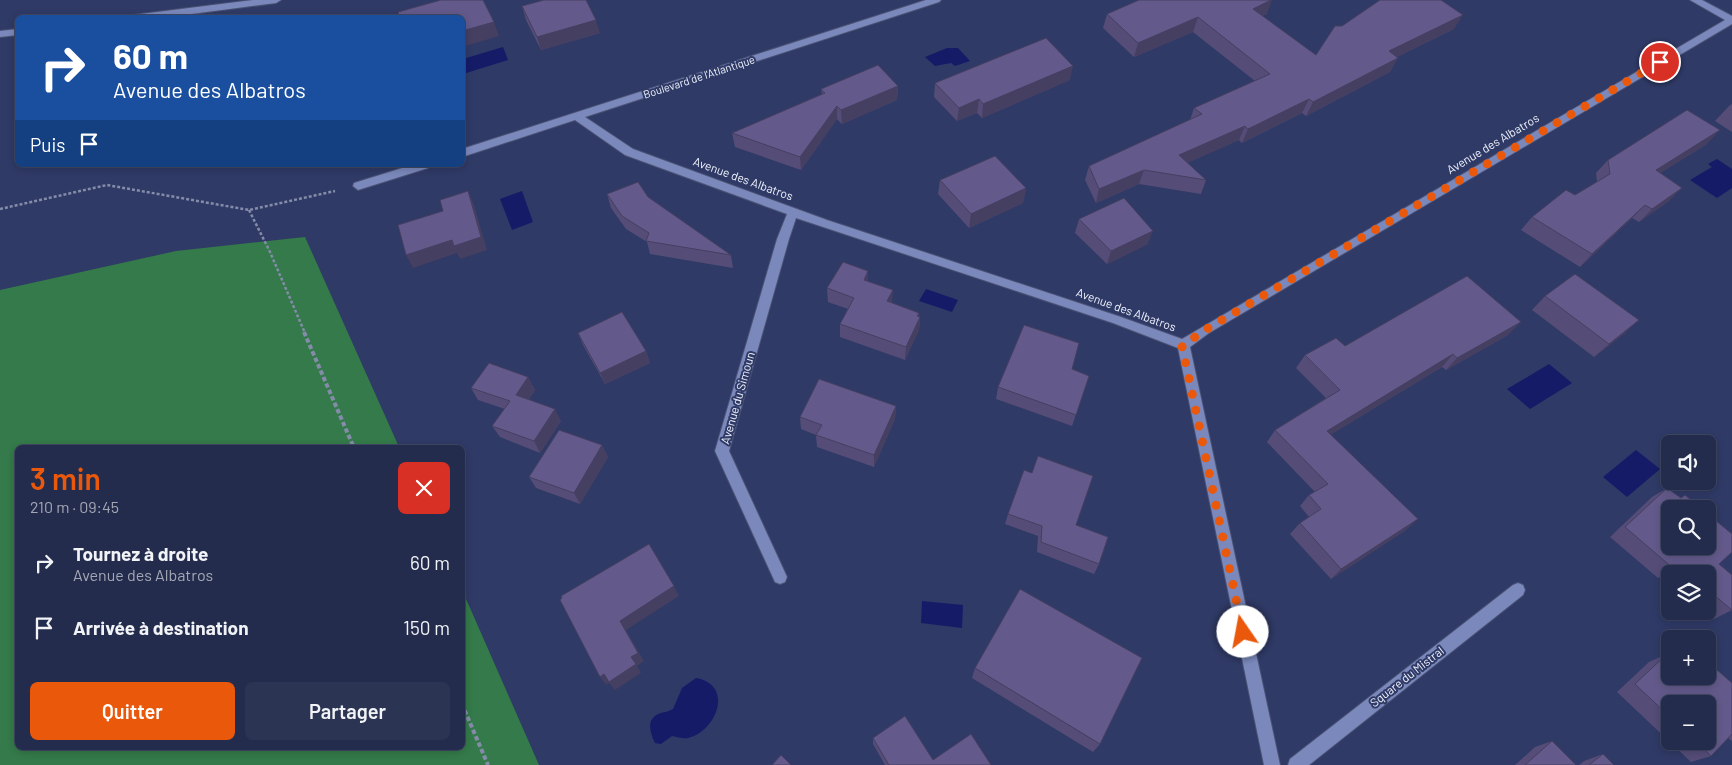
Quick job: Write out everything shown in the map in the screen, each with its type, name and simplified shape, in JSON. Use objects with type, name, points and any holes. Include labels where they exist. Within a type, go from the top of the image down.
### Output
[{"type":"street","points":[[157,15],[276,0]]},
{"type":"street","name":"Boulevard de l'Atlantique","points":[[465,152],[936,0]]},
{"type":"street","points":[[1695,0],[1732,20]]},
{"type":"street","name":"Avenue des Albatros","points":[[577,117],[629,152],[793,212],[1116,320],[1182,346],[1214,325],[1732,20]]},
{"type":"street","points":[[0,34],[15,32]]},
{"type":"street","points":[[358,186],[418,167]]},
{"type":"street","name":"Avenue du Simoun","points":[[780,577],[722,451],[783,239],[793,212]]},
{"type":"street","points":[[1182,346],[1272,765]]},
{"type":"street","name":"Square du Mistral","points":[[1296,765],[1518,590]]},
{"type":"path","points":[[0,208],[107,185],[249,210],[358,186]]},
{"type":"path","points":[[249,210],[270,252],[353,445]]},
{"type":"path","points":[[465,711],[488,765]]},
{"type":"green space","points":[[305,237],[398,445],[15,445],[15,750],[465,750],[465,597],[539,765],[0,765],[0,290],[176,251]]},
{"type":"shaded area","points":[[503,47],[508,60],[465,73],[465,58]]},
{"type":"shaded area","points":[[947,48],[958,48],[970,61],[955,66],[951,63],[935,66],[925,57]]},
{"type":"shaded area","points":[[1717,159],[1732,169],[1732,188],[1717,198],[1690,180],[1712,167],[1708,164]]},
{"type":"shaded area","points":[[522,191],[533,222],[512,230],[500,199]]},
{"type":"shaded area","points":[[926,289],[958,300],[952,312],[919,301]]},
{"type":"shaded area","points":[[1549,364],[1572,383],[1530,409],[1507,389]]},
{"type":"shaded area","points":[[1636,450],[1660,469],[1627,497],[1603,477]]},
{"type":"shaded area","points":[[922,601],[963,605],[962,628],[921,623]]},
{"type":"shaded area","points":[[696,678],[708,682],[715,689],[718,698],[713,718],[707,727],[698,734],[688,738],[672,736],[661,744],[655,743],[650,723],[658,714],[673,709],[682,688]]},
{"type":"building","points":[[441,0],[483,0],[494,22],[465,30],[465,15],[399,15],[398,12]]},
{"type":"building","points":[[544,0],[586,0],[596,20],[537,37],[522,6]]},
{"type":"building","points":[[1139,0],[1271,0],[1253,9],[1316,55],[1335,26],[1342,26],[1380,0],[1441,0],[1463,15],[1389,51],[1398,58],[1313,102],[1309,99],[1248,129],[1245,126],[1179,155],[1206,180],[1144,170],[1099,189],[1089,166],[1202,114],[1194,108],[1270,74],[1198,17],[1138,43],[1107,14]]},
{"type":"building","points":[[1046,38],[1073,66],[983,104],[979,99],[959,108],[935,83]]},
{"type":"building","points":[[878,65],[898,86],[841,110],[837,106],[800,157],[732,133],[825,93],[821,89]]},
{"type":"building","points":[[1687,110],[1720,130],[1656,170],[1682,188],[1652,209],[1645,205],[1592,254],[1532,217],[1566,190],[1575,195],[1610,174],[1608,160]]},
{"type":"building","points":[[995,156],[1026,188],[971,214],[940,180]]},
{"type":"building","points":[[638,182],[648,197],[731,255],[646,241],[649,233],[622,216],[607,194]]},
{"type":"building","points":[[468,191],[481,237],[454,246],[452,240],[406,255],[398,225],[443,211],[440,200]]},
{"type":"building","points":[[1124,198],[1153,231],[1111,251],[1079,219]]},
{"type":"building","points":[[843,262],[868,271],[864,280],[893,290],[887,301],[919,313],[917,316],[920,317],[906,347],[840,324],[854,298],[827,288]]},
{"type":"building","points":[[1575,274],[1639,320],[1609,344],[1545,296]]},
{"type":"building","points":[[1467,276],[1521,322],[1457,358],[1453,354],[1327,431],[1418,519],[1341,569],[1300,523],[1321,509],[1309,495],[1328,484],[1275,430],[1340,390],[1305,355],[1336,338],[1345,346]]},
{"type":"building","points":[[622,312],[646,351],[600,373],[578,333]]},
{"type":"building","points":[[1024,325],[1079,343],[1072,369],[1089,376],[1076,415],[998,387]]},
{"type":"building","points":[[489,363],[528,377],[516,395],[555,409],[534,441],[492,426],[510,401],[471,388]]},
{"type":"building","points":[[819,379],[896,406],[874,455],[816,435],[822,425],[800,417]]},
{"type":"building","points":[[559,430],[602,445],[574,493],[529,477]]},
{"type":"building","points":[[1038,456],[1093,476],[1076,525],[1108,537],[1099,564],[1041,542],[1042,526],[1008,514],[1024,470],[1032,473]]},
{"type":"building","points":[[1665,490],[1670,490],[1681,498],[1685,495],[1691,500],[1661,500],[1661,555],[1716,555],[1716,521],[1732,534],[1732,552],[1719,564],[1732,575],[1732,610],[1716,597],[1716,565],[1669,565],[1625,527]]},
{"type":"building","points":[[649,544],[674,586],[620,621],[638,653],[631,657],[636,664],[609,682],[604,674],[600,677],[560,600],[561,596]]},
{"type":"building","points":[[1020,589],[1142,658],[1100,744],[975,668]]},
{"type":"building","points":[[1661,660],[1661,685],[1716,685],[1716,669],[1732,683],[1732,734],[1711,756],[1705,750],[1716,750],[1716,695],[1661,695],[1661,709],[1635,684]]},
{"type":"building","points":[[905,716],[933,760],[971,734],[991,765],[889,765],[873,738]]},
{"type":"building","points":[[1552,741],[1576,765],[1525,765]]},
{"type":"building","points":[[1603,754],[1614,765],[1589,765]]},
{"type":"building","points":[[781,755],[791,765],[772,765]]},
{"type":"route","points":[[1243,632],[1182,346],[1205,330],[1660,62]]}]
